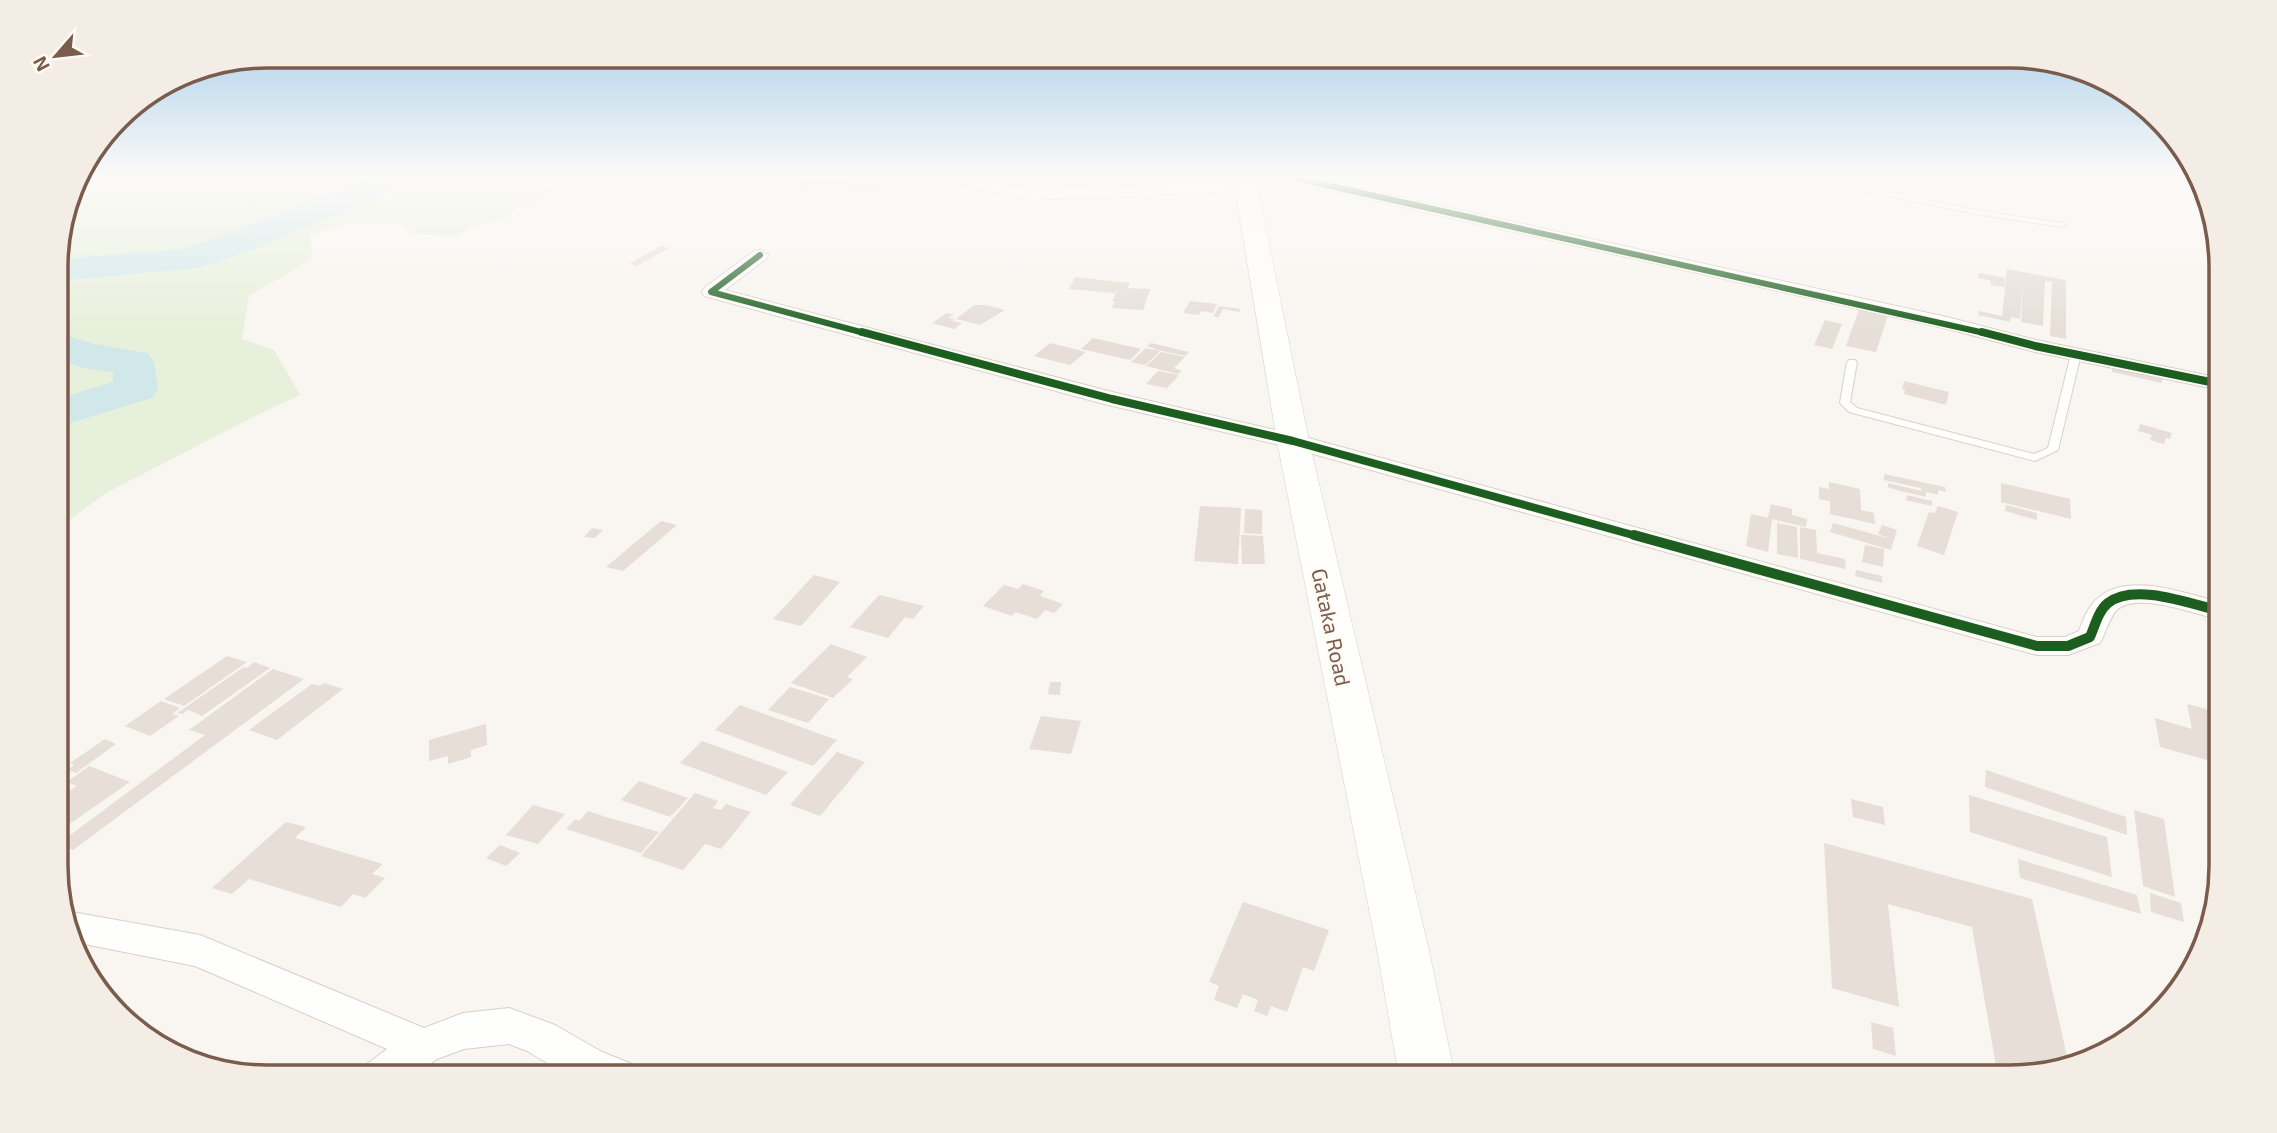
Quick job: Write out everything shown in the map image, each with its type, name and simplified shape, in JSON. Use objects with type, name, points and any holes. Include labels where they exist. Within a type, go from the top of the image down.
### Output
[{"type":"street","name":"Gataka Road","points":[[1255,229],[1293,441],[1404,955],[1425,1064]]},
{"type":"street","points":[[1524,229],[2209,382]]},
{"type":"street","points":[[760,254],[711,292],[1112,399],[1293,441],[2037,646],[2068,646],[2090,637],[2108,603],[2120,597],[2143,594],[2209,609]]},
{"type":"street","points":[[79,928],[200,951],[423,1046]]},
{"type":"street","points":[[397,1065],[423,1046],[463,1031],[509,1026],[541,1038],[587,1065]]},
{"type":"lane","points":[[1852,362],[1845,403],[1853,410],[2035,458],[2053,450],[2076,354]]},
{"type":"green space","points":[[73,229],[330,229],[310,235],[312,259],[249,296],[242,339],[274,350],[300,395],[106,493],[69,521],[69,255]]},
{"type":"green space","points":[[406,229],[469,229],[457,236],[412,234]]},
{"type":"building","points":[[661,246],[669,248],[637,266],[629,264]]},
{"type":"building","points":[[2007,269],[2066,280],[2066,339],[2050,336],[2052,282],[2045,281],[2043,326],[2021,322],[2023,277],[2020,319],[2011,317],[2010,322],[1978,315],[1979,311],[2002,316]]},
{"type":"building","points":[[1979,273],[2005,278],[2005,287],[1990,285],[1991,281],[1978,278]]},
{"type":"building","points":[[1075,277],[1130,283],[1127,290],[1150,289],[1143,310],[1112,308],[1115,301],[1112,301],[1118,289],[1115,293],[1069,289]]},
{"type":"building","points":[[1190,301],[1217,304],[1213,313],[1183,313]]},
{"type":"building","points":[[974,305],[1005,310],[980,325],[956,319]]},
{"type":"building","points":[[1219,306],[1241,309],[1239,312],[1223,309],[1219,317],[1213,317]]},
{"type":"building","points":[[1860,306],[1889,312],[1876,352],[1846,346]]},
{"type":"building","points":[[947,313],[954,315],[948,317],[954,319],[952,321],[962,323],[954,329],[932,323]]},
{"type":"building","points":[[1825,320],[1842,324],[1832,349],[1814,345]]},
{"type":"building","points":[[1093,338],[1141,349],[1130,360],[1081,349]]},
{"type":"building","points":[[1050,343],[1086,352],[1070,365],[1034,356]]},
{"type":"building","points":[[1151,343],[1189,352],[1185,356],[1158,350],[1147,346]]},
{"type":"building","points":[[1146,348],[1160,351],[1145,365],[1131,362]]},
{"type":"building","points":[[1161,352],[1185,357],[1174,368],[1182,371],[1178,374],[1146,366]]},
{"type":"building","points":[[2112,368],[2162,379],[2162,383],[2112,372]]},
{"type":"building","points":[[1158,371],[1179,375],[1167,388],[1146,384]]},
{"type":"building","points":[[1904,381],[1949,392],[1946,405],[1904,394]]},
{"type":"building","points":[[2140,424],[2172,433],[2170,439],[2166,438],[2164,444],[2150,440],[2152,435],[2138,431]]},
{"type":"building","points":[[1884,474],[1945,487],[1946,492],[1938,490],[1938,495],[1926,492],[1926,497],[1900,491],[1888,487],[1888,483],[1921,491],[1921,488],[1884,480]]},
{"type":"building","points":[[1829,482],[1860,489],[1861,510],[1874,513],[1875,524],[1830,514],[1830,501],[1819,499],[1819,487],[1829,489]]},
{"type":"building","points":[[2001,483],[2070,499],[2071,519],[2001,502]]},
{"type":"building","points":[[1907,495],[1932,501],[1932,506],[1906,500]]},
{"type":"building","points":[[1771,504],[1792,509],[1792,515],[1807,519],[1806,527],[1772,519],[1768,552],[1746,546],[1751,514],[1768,518]]},
{"type":"building","points":[[2006,505],[2037,513],[2037,520],[2005,511]]},
{"type":"building","points":[[1200,506],[1241,508],[1238,564],[1194,561]]},
{"type":"building","points":[[1938,506],[1958,512],[1944,555],[1917,546],[1929,512],[1935,513]]},
{"type":"building","points":[[1245,509],[1262,510],[1262,534],[1244,533]]},
{"type":"building","points":[[661,521],[677,525],[623,571],[606,567]]},
{"type":"building","points":[[1777,523],[1797,527],[1798,558],[1777,554]]},
{"type":"building","points":[[1833,523],[1891,539],[1878,534],[1882,525],[1897,530],[1891,550],[1830,532]]},
{"type":"building","points":[[1800,527],[1816,530],[1817,553],[1845,559],[1846,569],[1800,559]]},
{"type":"building","points":[[592,528],[603,530],[595,538],[584,537]]},
{"type":"building","points":[[1241,535],[1263,536],[1265,564],[1242,564]]},
{"type":"building","points":[[1865,545],[1884,549],[1883,567],[1862,562]]},
{"type":"building","points":[[1856,570],[1882,576],[1882,583],[1855,576]]},
{"type":"building","points":[[814,575],[840,582],[801,626],[773,619]]},
{"type":"building","points":[[1023,584],[1044,591],[1040,596],[1063,604],[1054,613],[1045,610],[1037,619],[1015,612],[1012,616],[983,606],[1004,585],[1018,589]]},
{"type":"building","points":[[879,595],[924,606],[913,619],[905,617],[888,638],[850,627]]},
{"type":"building","points":[[831,644],[867,657],[847,677],[853,679],[833,698],[791,683]]},
{"type":"building","points":[[227,656],[247,662],[184,706],[164,699]]},
{"type":"building","points":[[254,662],[270,668],[202,716],[188,710],[183,714],[177,713],[244,667],[247,668]]},
{"type":"building","points":[[273,669],[304,679],[73,850],[68,848],[68,837],[205,735],[189,730]]},
{"type":"building","points":[[1050,682],[1061,682],[1060,695],[1048,694]]},
{"type":"building","points":[[324,683],[343,689],[277,740],[249,730],[312,684],[320,686]]},
{"type":"building","points":[[790,687],[829,699],[808,723],[768,710]]},
{"type":"building","points":[[161,701],[180,708],[172,714],[179,716],[150,736],[125,726]]},
{"type":"building","points":[[2187,704],[2209,710],[2209,761],[2160,747],[2155,718],[2192,729]]},
{"type":"building","points":[[740,705],[837,740],[813,766],[715,730]]},
{"type":"building","points":[[1041,716],[1081,721],[1071,754],[1029,749]]},
{"type":"building","points":[[486,724],[487,745],[471,750],[471,757],[448,764],[448,756],[429,761],[429,740]]},
{"type":"building","points":[[105,739],[116,744],[76,773],[68,770],[74,765],[70,763]]},
{"type":"building","points":[[702,741],[788,772],[766,795],[680,763]]},
{"type":"building","points":[[837,752],[865,762],[820,816],[790,805]]},
{"type":"building","points":[[89,766],[130,782],[68,825],[68,792],[77,786],[68,781]]},
{"type":"building","points":[[1986,770],[2126,817],[2127,835],[1985,787]]},
{"type":"building","points":[[639,781],[688,798],[670,817],[621,800]]},
{"type":"building","points":[[695,793],[718,801],[713,808],[721,810],[726,804],[751,812],[721,849],[705,844],[683,870],[641,856]]},
{"type":"building","points":[[1969,795],[2107,837],[2112,877],[1970,832]]},
{"type":"building","points":[[1851,799],[1883,807],[1885,825],[1853,817]]},
{"type":"building","points":[[533,805],[565,814],[538,844],[506,835]]},
{"type":"building","points":[[2134,810],[2164,819],[2175,897],[2143,886]]},
{"type":"building","points":[[588,811],[659,832],[641,853],[566,829]]},
{"type":"building","points":[[286,822],[306,827],[295,838],[383,864],[372,874],[385,878],[365,898],[353,894],[341,907],[249,879],[232,894],[212,888]]},
{"type":"building","points":[[1824,843],[2032,899],[2067,1056],[2022,1064],[1996,1064],[1972,927],[1888,904],[1899,1007],[1832,988]]},
{"type":"building","points":[[500,845],[520,853],[506,866],[486,858]]},
{"type":"building","points":[[2018,859],[2137,895],[2141,914],[2020,878]]},
{"type":"building","points":[[2150,893],[2181,903],[2184,922],[2151,912]]},
{"type":"building","points":[[1243,902],[1329,930],[1314,971],[1303,967],[1287,1012],[1271,1006],[1267,1016],[1254,1011],[1258,1000],[1243,994],[1237,1008],[1214,1000],[1219,986],[1209,982]]},
{"type":"building","points":[[1871,1022],[1893,1028],[1896,1056],[1873,1049]]},
{"type":"waterway","points":[[69,269],[186,260],[272,229]]},
{"type":"waterway","points":[[69,349],[87,356],[133,362],[136,389],[69,409]]},
{"type":"cycle path","points":[[1524,229],[1951,324],[2035,346],[2209,382]]},
{"type":"cycle path","points":[[760,255],[711,292],[1112,399],[1293,441],[2037,646],[2068,646],[2090,637],[2105,606],[2118,597],[2146,595],[2209,608]]}]
